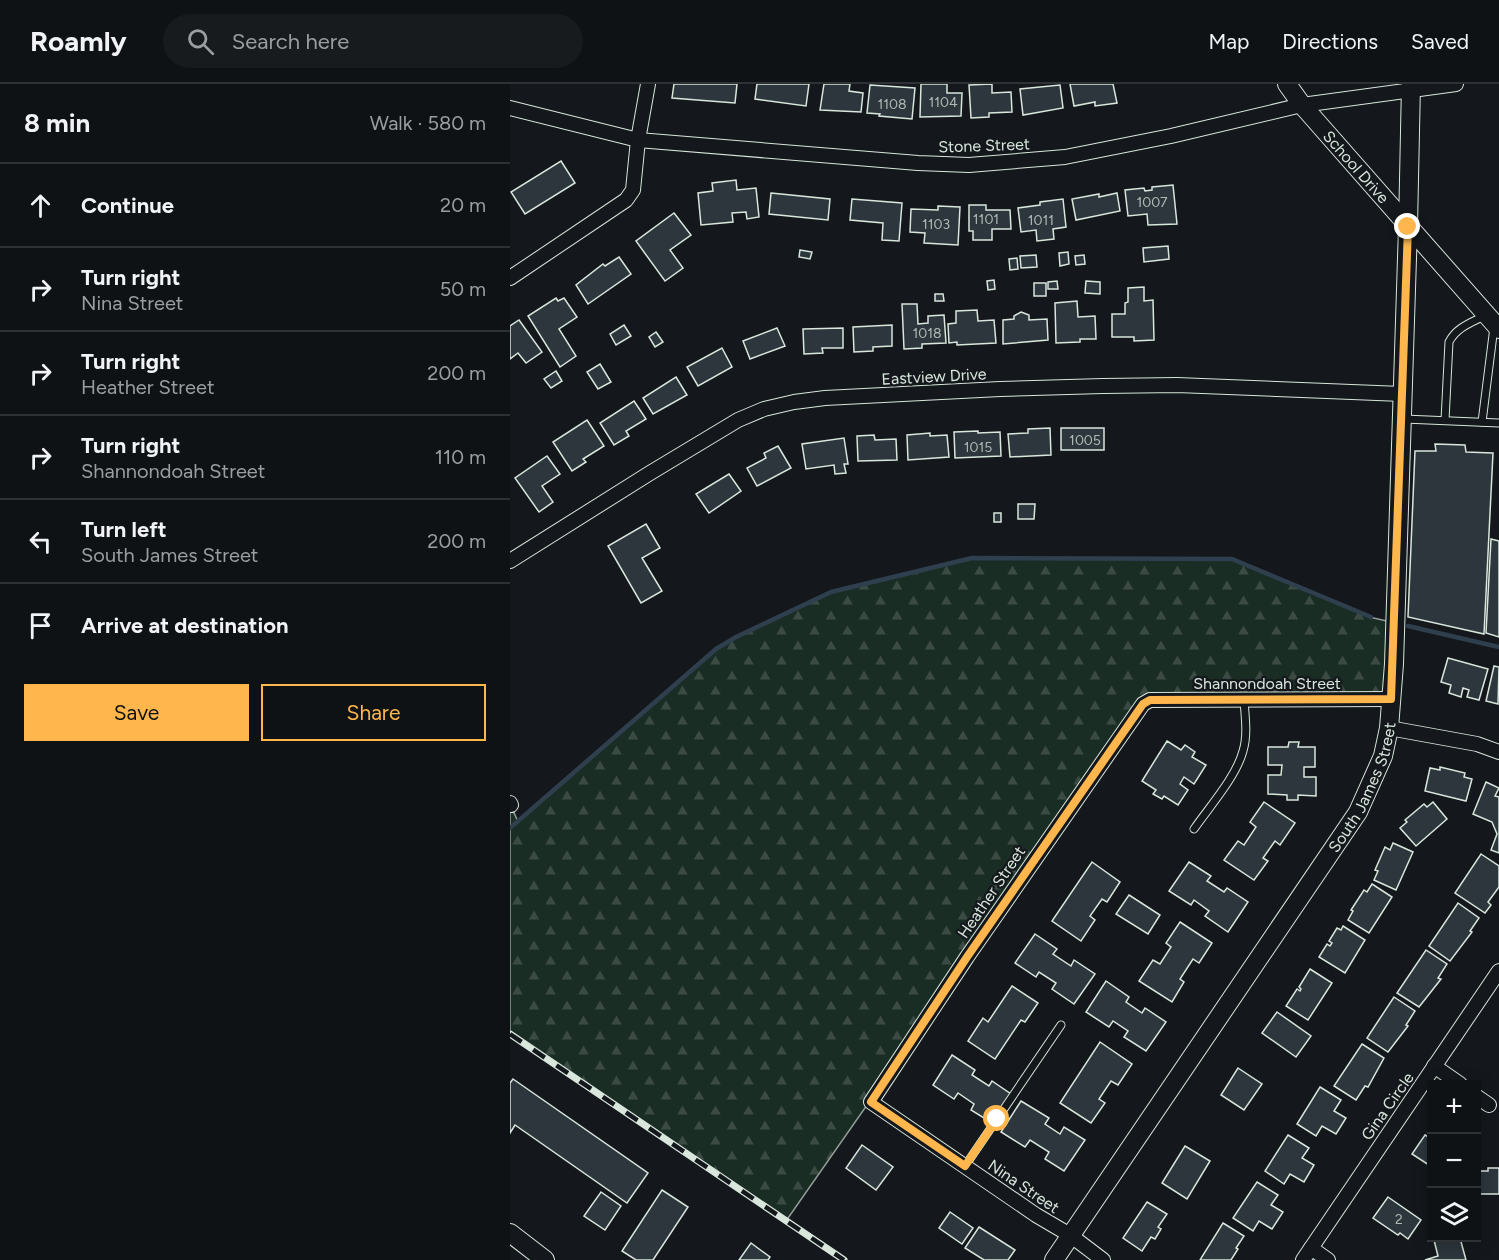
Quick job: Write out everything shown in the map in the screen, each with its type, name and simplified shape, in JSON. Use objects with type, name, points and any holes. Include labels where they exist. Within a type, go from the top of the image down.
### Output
[{"type":"street","points":[[510,278],[626,200],[633,190],[638,140],[648,84]]},
{"type":"street","name":"School Drive","points":[[1287,84],[1302,105],[1493,323]]},
{"type":"street","name":"Stone Street","points":[[510,108],[638,140],[918,163],[969,165],[1065,157],[1171,136],[1302,105],[1411,87],[1456,84]]},
{"type":"street","name":"South James Street","points":[[1054,1260],[1358,812],[1383,756],[1389,728],[1391,699],[1411,87]]},
{"type":"street","name":"Eastview Drive","points":[[510,561],[738,420],[764,409],[794,402],[825,398],[1103,386],[1176,386],[1402,394]]},
{"type":"street","name":"Shannondoah Street","points":[[1143,704],[1150,700],[1391,699]]},
{"type":"street","name":"Heather Street","points":[[871,1102],[967,957],[1143,704]]},
{"type":"street","points":[[1389,728],[1478,744],[1499,752]]},
{"type":"street","name":"Gina Circle","points":[[1303,1260],[1499,971]]},
{"type":"street","points":[[1434,1066],[1454,1080]]},
{"type":"street","points":[[1481,1099],[1489,1105]]},
{"type":"street","name":"Nina Street","points":[[871,1102],[1036,1215],[1070,1235]]},
{"type":"street","points":[[510,1233],[545,1260]]},
{"type":"street","points":[[1070,1235],[1103,1260]]},
{"type":"street","points":[[1311,1248],[1329,1260]]},
{"type":"lane","points":[[1445,420],[1449,342],[1453,333],[1461,328],[1493,323],[1482,422]]},
{"type":"lane","points":[[1401,418],[1499,423]]},
{"type":"lane","points":[[1194,829],[1237,767],[1246,733],[1244,700]]},
{"type":"lane","points":[[965,1166],[1061,1025]]},
{"type":"green space","points":[[972,558],[1232,559],[1369,617],[1396,623],[1391,699],[1150,700],[786,1221],[510,1034],[510,803],[518,822],[716,649],[736,637],[831,592]]},
{"type":"building","points":[[674,84],[737,84],[735,103],[672,98]]},
{"type":"building","points":[[757,84],[809,84],[806,106],[755,99]]},
{"type":"building","points":[[824,84],[850,84],[849,91],[863,93],[861,112],[820,110]]},
{"type":"building","points":[[921,84],[947,84],[947,93],[962,93],[961,116],[920,117]]},
{"type":"building","points":[[992,84],[992,93],[1011,92],[1012,112],[989,113],[989,117],[971,118],[969,85]]},
{"type":"building","points":[[1070,84],[1113,84],[1117,103],[1095,106],[1095,102],[1074,106]]},
{"type":"building","points":[[870,85],[915,88],[912,119],[867,113]]},
{"type":"building","points":[[1060,85],[1063,108],[1023,115],[1020,89]]},
{"type":"building","points":[[561,161],[575,183],[525,214],[511,192]]},
{"type":"building","points":[[736,180],[737,190],[756,188],[759,217],[747,219],[746,212],[732,213],[733,222],[701,225],[698,193],[713,191],[712,183]]},
{"type":"building","points":[[1173,185],[1177,224],[1148,225],[1147,214],[1128,216],[1125,190],[1144,188],[1145,191],[1152,190],[1152,187]]},
{"type":"building","points":[[771,193],[830,199],[828,220],[769,214]]},
{"type":"building","points":[[1117,193],[1120,211],[1076,220],[1072,199]]},
{"type":"building","points":[[852,199],[902,203],[899,241],[882,240],[883,223],[850,220]]},
{"type":"building","points":[[1063,199],[1066,227],[1053,229],[1054,239],[1037,241],[1036,230],[1021,232],[1018,208]]},
{"type":"building","points":[[969,205],[986,205],[986,210],[1010,210],[1011,229],[992,229],[992,240],[973,240],[973,231],[969,231]]},
{"type":"building","points":[[938,206],[960,207],[958,245],[924,243],[925,233],[910,232],[911,209],[938,210]]},
{"type":"building","points":[[674,213],[691,235],[670,250],[683,268],[665,281],[636,241]]},
{"type":"building","points":[[1168,246],[1169,259],[1144,262],[1143,248]]},
{"type":"building","points":[[800,250],[812,252],[810,259],[799,257]]},
{"type":"building","points":[[1068,252],[1069,264],[1060,266],[1059,253]]},
{"type":"building","points":[[1036,255],[1037,267],[1021,268],[1020,256]]},
{"type":"building","points":[[1084,255],[1085,264],[1076,265],[1075,256]]},
{"type":"building","points":[[619,257],[631,274],[588,304],[576,285],[603,264],[605,266]]},
{"type":"building","points":[[1017,258],[1018,269],[1010,270],[1009,259]]},
{"type":"building","points":[[994,280],[995,289],[988,290],[987,281]]},
{"type":"building","points":[[1057,281],[1058,289],[1048,289],[1048,282]]},
{"type":"building","points":[[1086,281],[1100,282],[1100,294],[1085,293]]},
{"type":"building","points":[[1034,283],[1046,283],[1046,296],[1034,296]]},
{"type":"building","points":[[1144,287],[1144,301],[1153,300],[1154,340],[1134,341],[1134,337],[1112,337],[1112,314],[1125,314],[1128,288]]},
{"type":"building","points":[[935,294],[943,294],[944,301],[935,301]]},
{"type":"building","points":[[556,298],[558,301],[564,298],[577,317],[559,329],[576,356],[560,367],[528,316]]},
{"type":"building","points":[[1077,301],[1078,317],[1095,316],[1096,339],[1056,343],[1055,303]]},
{"type":"building","points":[[902,304],[917,304],[918,324],[928,323],[928,316],[944,315],[946,343],[922,344],[922,348],[904,349]]},
{"type":"building","points":[[977,310],[978,321],[994,320],[996,343],[957,345],[957,342],[949,343],[948,324],[956,323],[956,311]]},
{"type":"building","points":[[1021,312],[1029,315],[1029,320],[1047,319],[1048,340],[1003,344],[1003,320],[1014,319],[1014,316]]},
{"type":"building","points":[[519,320],[542,352],[526,363],[518,353],[510,359],[510,326]]},
{"type":"building","points":[[624,325],[631,336],[616,345],[610,334]]},
{"type":"building","points":[[892,325],[892,346],[873,347],[873,351],[854,352],[853,327]]},
{"type":"building","points":[[777,328],[785,346],[750,359],[743,341]]},
{"type":"building","points":[[843,328],[843,348],[822,348],[823,353],[804,354],[803,329]]},
{"type":"building","points":[[656,332],[663,342],[655,347],[649,337]]},
{"type":"building","points":[[722,348],[732,367],[698,386],[687,367]]},
{"type":"building","points":[[600,364],[611,382],[598,389],[587,372]]},
{"type":"building","points":[[556,371],[562,381],[551,388],[544,379]]},
{"type":"building","points":[[676,377],[687,395],[653,414],[643,398]]},
{"type":"building","points":[[634,401],[646,419],[626,431],[629,436],[614,445],[600,423]]},
{"type":"building","points":[[587,420],[604,446],[583,459],[586,462],[572,471],[553,442]]},
{"type":"building","points":[[1050,428],[1051,455],[1010,457],[1008,434],[1028,433],[1028,429]]},
{"type":"building","points":[[1061,428],[1104,428],[1104,450],[1061,450]]},
{"type":"building","points":[[978,431],[978,433],[1000,432],[1001,456],[955,458],[954,432]]},
{"type":"building","points":[[930,433],[930,436],[947,435],[949,457],[908,460],[907,435]]},
{"type":"building","points":[[874,435],[875,440],[896,439],[897,460],[858,461],[857,436]]},
{"type":"building","points":[[844,438],[848,464],[844,464],[846,473],[835,474],[834,465],[806,469],[802,444]]},
{"type":"building","points":[[1435,444],[1465,445],[1466,452],[1493,453],[1484,634],[1408,617],[1415,451],[1436,451]]},
{"type":"building","points":[[778,446],[791,468],[757,486],[747,468],[766,458],[764,453]]},
{"type":"building","points":[[547,456],[560,474],[542,486],[553,502],[539,512],[515,478]]},
{"type":"building","points":[[729,474],[741,491],[709,513],[696,494]]},
{"type":"building","points":[[1018,504],[1035,504],[1034,519],[1018,519]]},
{"type":"building","points":[[994,513],[1001,513],[1001,522],[994,522]]},
{"type":"building","points":[[646,524],[660,548],[642,558],[662,591],[641,603],[608,546]]},
{"type":"building","points":[[1491,539],[1499,541],[1499,637],[1486,633]]},
{"type":"building","points":[[1448,658],[1488,669],[1479,700],[1467,697],[1469,690],[1463,688],[1461,697],[1449,693],[1451,685],[1441,682]]},
{"type":"building","points":[[1494,666],[1499,667],[1498,704],[1486,701]]},
{"type":"building","points":[[1167,741],[1181,750],[1185,745],[1195,752],[1192,757],[1206,765],[1194,784],[1184,777],[1180,784],[1188,790],[1178,805],[1164,796],[1162,799],[1153,794],[1156,790],[1142,781]]},
{"type":"building","points":[[1289,742],[1299,742],[1298,747],[1315,747],[1315,767],[1304,767],[1304,777],[1316,777],[1316,796],[1298,795],[1298,800],[1287,800],[1287,795],[1268,794],[1268,775],[1281,775],[1282,765],[1268,765],[1268,747],[1288,747]]},
{"type":"building","points":[[1440,767],[1465,773],[1464,777],[1472,779],[1466,801],[1425,791],[1430,768],[1440,770]]},
{"type":"building","points":[[1486,782],[1499,788],[1495,796],[1499,797],[1499,853],[1491,850],[1497,834],[1492,822],[1473,814]]},
{"type":"building","points":[[1264,802],[1295,823],[1280,845],[1275,841],[1263,858],[1268,861],[1254,880],[1224,860],[1238,841],[1244,845],[1256,827],[1250,822]]},
{"type":"building","points":[[1433,802],[1447,819],[1416,846],[1400,828],[1407,822],[1405,820],[1424,804],[1427,807]]},
{"type":"building","points":[[1393,843],[1413,852],[1396,890],[1374,880],[1378,871],[1375,870],[1385,847],[1390,850]]},
{"type":"building","points":[[1481,854],[1499,866],[1499,887],[1488,902],[1491,905],[1485,913],[1455,893]]},
{"type":"building","points":[[1092,862],[1120,882],[1107,902],[1102,899],[1090,916],[1095,920],[1081,941],[1052,921]]},
{"type":"building","points":[[1189,862],[1211,876],[1207,881],[1224,892],[1227,888],[1248,902],[1228,932],[1205,916],[1209,911],[1194,900],[1191,905],[1169,891]]},
{"type":"building","points":[[1372,884],[1392,897],[1369,933],[1348,920],[1353,911],[1351,910],[1364,890],[1367,892]]},
{"type":"building","points":[[1129,895],[1160,915],[1148,934],[1116,914]]},
{"type":"building","points":[[1458,903],[1479,918],[1470,931],[1472,932],[1450,961],[1429,946]]},
{"type":"building","points":[[1180,922],[1212,943],[1199,963],[1193,959],[1180,979],[1184,982],[1172,1002],[1139,981],[1153,960],[1160,964],[1171,947],[1166,943]]},
{"type":"building","points":[[1343,926],[1365,940],[1345,973],[1319,957],[1327,944],[1330,946],[1332,943],[1329,941],[1337,928],[1341,930]]},
{"type":"building","points":[[1035,934],[1057,949],[1053,954],[1071,966],[1074,960],[1095,974],[1074,1004],[1052,989],[1056,983],[1039,972],[1036,977],[1015,963]]},
{"type":"building","points":[[1426,950],[1447,964],[1438,978],[1441,979],[1419,1007],[1397,993]]},
{"type":"building","points":[[1310,969],[1332,983],[1308,1020],[1286,1006],[1297,989],[1300,991],[1299,987]]},
{"type":"building","points":[[1106,981],[1129,997],[1126,1002],[1142,1013],[1145,1008],[1166,1022],[1146,1051],[1124,1037],[1128,1031],[1113,1021],[1109,1027],[1086,1012]]},
{"type":"building","points":[[1012,986],[1038,1003],[1025,1022],[1021,1020],[995,1059],[968,1041],[983,1018],[988,1022]]},
{"type":"building","points":[[1394,997],[1415,1011],[1406,1025],[1408,1026],[1388,1052],[1367,1038]]},
{"type":"building","points":[[1277,1012],[1311,1036],[1296,1057],[1262,1033]]},
{"type":"building","points":[[1100,1042],[1132,1064],[1118,1085],[1111,1081],[1099,1099],[1105,1103],[1091,1123],[1060,1103]]},
{"type":"building","points":[[1362,1044],[1384,1058],[1368,1087],[1365,1086],[1356,1100],[1334,1086]]},
{"type":"building","points":[[952,1055],[975,1070],[972,1075],[989,1086],[992,1081],[1011,1094],[992,1123],[971,1110],[974,1104],[958,1093],[954,1099],[933,1085]]},
{"type":"building","points":[[1238,1068],[1262,1084],[1244,1110],[1221,1095]]},
{"type":"building","points":[[513,1079],[648,1173],[627,1203],[515,1125],[510,1133],[510,1083]]},
{"type":"building","points":[[1320,1087],[1341,1100],[1334,1111],[1346,1118],[1336,1134],[1322,1126],[1316,1136],[1297,1124]]},
{"type":"building","points":[[1021,1101],[1049,1118],[1045,1124],[1060,1134],[1064,1127],[1085,1140],[1064,1171],[1045,1159],[1049,1152],[1030,1140],[1025,1147],[1001,1132]]},
{"type":"building","points":[[1288,1135],[1309,1148],[1302,1158],[1314,1165],[1304,1182],[1290,1174],[1284,1184],[1265,1171]]},
{"type":"building","points":[[1425,1135],[1427,1136],[1427,1164],[1412,1154]]},
{"type":"building","points":[[862,1145],[893,1167],[876,1190],[846,1168]]},
{"type":"building","points":[[1185,1146],[1210,1161],[1187,1199],[1162,1183]]},
{"type":"building","points":[[1488,1168],[1499,1168],[1499,1194],[1481,1194],[1481,1171],[1488,1171]]},
{"type":"building","points":[[1257,1182],[1278,1195],[1271,1205],[1283,1212],[1272,1229],[1259,1221],[1253,1231],[1233,1218]]},
{"type":"building","points":[[662,1190],[688,1207],[653,1260],[636,1260],[622,1251]]},
{"type":"building","points":[[601,1192],[621,1206],[605,1230],[584,1216]]},
{"type":"building","points":[[1388,1197],[1421,1220],[1408,1239],[1373,1218]]},
{"type":"building","points":[[1147,1202],[1167,1214],[1158,1227],[1161,1229],[1155,1239],[1151,1237],[1142,1251],[1123,1238]]},
{"type":"building","points":[[950,1212],[973,1228],[962,1244],[939,1228]]},
{"type":"building","points":[[1223,1223],[1244,1236],[1236,1248],[1238,1249],[1231,1260],[1200,1260]]},
{"type":"building","points":[[979,1227],[1015,1250],[1008,1260],[984,1260],[965,1248]]},
{"type":"building","points":[[1434,1242],[1461,1242],[1466,1260],[1425,1260],[1438,1256]]},
{"type":"building","points":[[751,1243],[770,1257],[768,1260],[739,1260]]},
{"type":"waterway","points":[[510,828],[716,649],[736,637],[831,592],[972,558],[1232,559],[1371,617]]},
{"type":"waterway","points":[[1408,626],[1499,647]]},
{"type":"railway","points":[[510,1034],[844,1260]]},
{"type":"route","points":[[997,1119],[965,1166],[871,1102],[967,957],[1143,704],[1150,700],[1391,699],[1408,227]]}]
